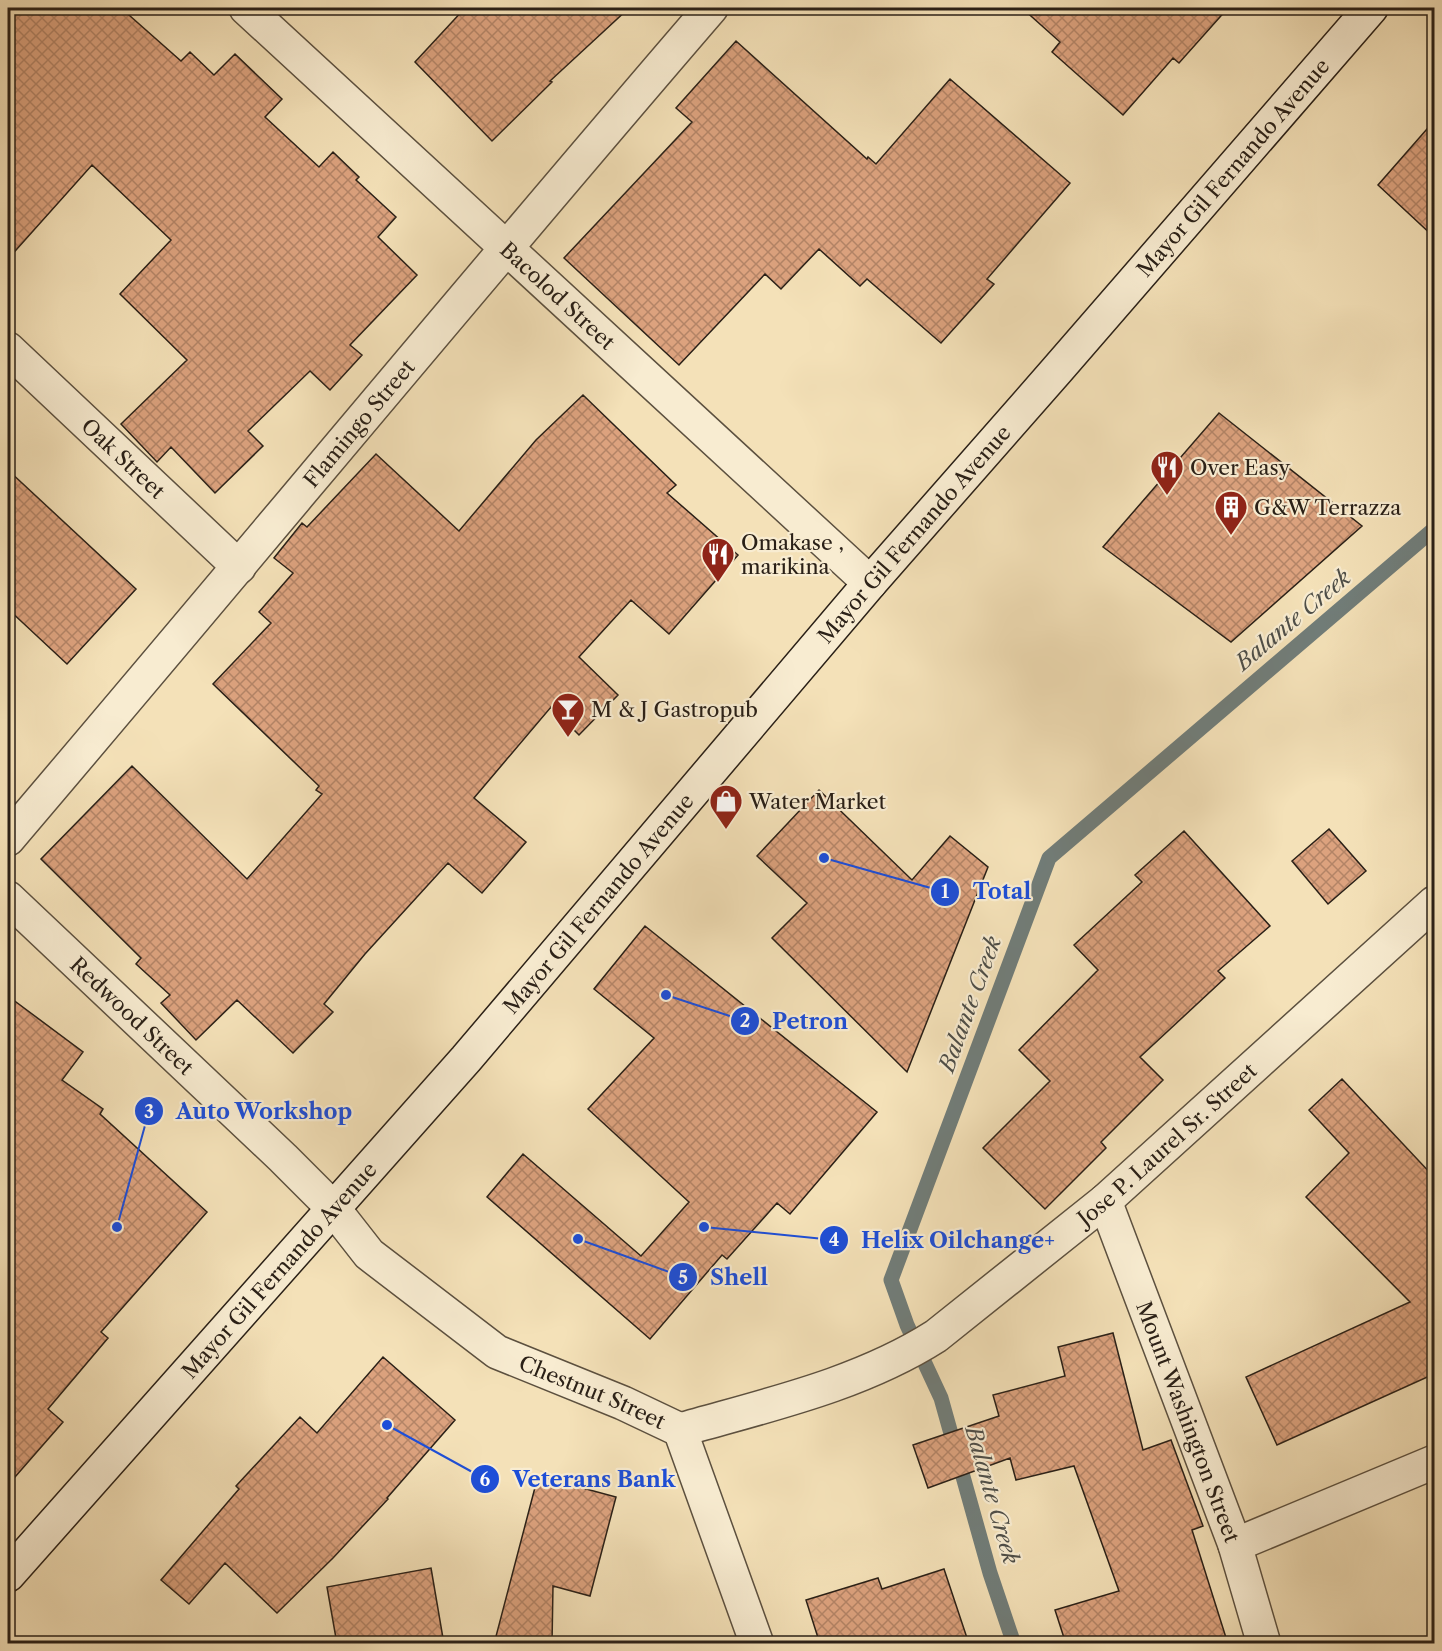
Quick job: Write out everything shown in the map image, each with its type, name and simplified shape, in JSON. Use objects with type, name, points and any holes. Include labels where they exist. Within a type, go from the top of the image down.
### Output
[{"type":"street","name":"Bacolod Street","points":[[246,8],[870,583]]},
{"type":"street","name":"Flamingo Street","points":[[8,839],[505,248],[711,8]]},
{"type":"street","name":"Mayor Gil Fernando Avenue","points":[[8,1575],[466,1059],[870,583],[1371,8]]},
{"type":"street","name":"Oak Street","points":[[8,349],[239,567]]},
{"type":"street","name":"Redwood Street","points":[[8,898],[333,1208]]},
{"type":"street","name":"Jose P. Laurel Sr. Street","points":[[680,1430],[806,1395],[907,1354],[936,1336],[1105,1201],[1434,903]]},
{"type":"street","name":"Mount Washington Street","points":[[1105,1201],[1235,1545],[1264,1644]]},
{"type":"street","name":"Chestnut Street","points":[[333,1208],[369,1254],[497,1352],[623,1403],[680,1430],[757,1644]]},
{"type":"street","points":[[1235,1545],[1434,1462]]},
{"type":"building","points":[[8,8],[121,8],[181,61],[190,52],[214,75],[235,54],[282,99],[265,117],[319,167],[333,152],[359,177],[356,180],[396,217],[378,237],[417,275],[350,345],[362,355],[330,390],[310,371],[248,431],[263,446],[215,493],[171,447],[157,462],[121,424],[187,360],[120,294],[171,240],[92,165],[8,259]]},
{"type":"building","points":[[465,8],[629,8],[550,81],[552,82],[492,141],[415,62]]},
{"type":"building","points":[[1022,8],[1228,8],[1179,63],[1173,58],[1123,115],[1052,52],[1060,42]]},
{"type":"building","points":[[736,41],[867,159],[868,157],[876,164],[950,79],[1070,183],[987,279],[994,284],[941,343],[867,279],[860,286],[819,249],[781,289],[765,274],[679,365],[564,258],[692,122],[676,108]]},
{"type":"building","points":[[1434,121],[1434,237],[1378,185]]},
{"type":"building","points":[[583,395],[676,485],[667,493],[738,555],[669,634],[631,600],[579,657],[618,695],[579,735],[551,707],[474,798],[526,842],[482,893],[448,863],[365,954],[324,1004],[333,1012],[293,1053],[237,1000],[196,1040],[161,1003],[170,995],[136,964],[141,958],[41,859],[132,766],[247,879],[322,794],[316,790],[319,786],[213,684],[271,623],[259,612],[293,573],[274,558],[302,523],[307,527],[376,454],[459,531],[536,440]]},
{"type":"building","name":"G&W Terrazza","points":[[1219,413],[1362,526],[1231,642],[1103,547]]},
{"type":"building","points":[[8,470],[136,589],[67,664],[8,609]]},
{"type":"building","points":[[819,790],[912,880],[950,836],[988,867],[907,1072],[772,938],[807,903],[757,856]]},
{"type":"building","points":[[1329,829],[1366,871],[1328,904],[1292,861]]},
{"type":"building","points":[[1184,831],[1270,926],[1218,971],[1225,978],[1140,1057],[1163,1080],[1101,1142],[1106,1148],[1045,1209],[983,1148],[1050,1081],[1019,1050],[1098,970],[1074,945],[1142,882],[1135,875]]},
{"type":"building","points":[[645,926],[877,1112],[790,1214],[777,1203],[727,1259],[722,1255],[650,1339],[487,1197],[523,1154],[641,1256],[689,1202],[588,1109],[654,1038],[594,989]]},
{"type":"building","points":[[8,996],[83,1052],[62,1080],[103,1109],[100,1114],[207,1212],[101,1332],[108,1338],[48,1409],[63,1422],[8,1485]]},
{"type":"building","points":[[1342,1079],[1434,1177],[1434,1374],[1277,1445],[1246,1377],[1410,1302],[1306,1197],[1349,1153],[1309,1110]]},
{"type":"building","points":[[1113,1333],[1143,1450],[1171,1440],[1203,1526],[1192,1530],[1228,1644],[1066,1644],[1055,1610],[1119,1591],[1074,1466],[1016,1480],[1010,1458],[928,1488],[913,1445],[999,1416],[993,1395],[1065,1376],[1058,1347]]},
{"type":"building","points":[[383,1357],[455,1420],[388,1499],[333,1558],[277,1613],[225,1563],[189,1604],[161,1580],[239,1489],[236,1486],[300,1417],[317,1433]]},
{"type":"building","points":[[538,1476],[616,1497],[590,1596],[553,1586],[552,1644],[494,1644]]},
{"type":"building","points":[[431,1568],[444,1644],[337,1644],[327,1587]]},
{"type":"building","points":[[944,1569],[969,1644],[820,1644],[806,1600],[878,1578],[882,1589]]},
{"type":"waterway","name":"Balante Creek","points":[[1014,1644],[990,1573],[941,1398],[907,1325],[891,1280],[1049,858],[1434,529]]},
{"type":"place","name":"Over Easy","points":[[1167,496]]},
{"type":"place","name":"G&W Terrazza","points":[[1231,536]]},
{"type":"place","name":"Omakase , marikina","points":[[718,583]]},
{"type":"place","name":"M & J Gastropub","points":[[568,738]]},
{"type":"place","name":"Water Market","points":[[726,830]]},
{"type":"place","name":"Total","points":[[824,858]]},
{"type":"place","name":"Petron","points":[[666,995]]},
{"type":"place","name":"Auto Workshop","points":[[117,1227]]},
{"type":"place","name":"Helix Oilchange+","points":[[704,1227]]},
{"type":"place","name":"Shell","points":[[578,1239]]},
{"type":"place","name":"Veterans Bank","points":[[387,1425]]}]
